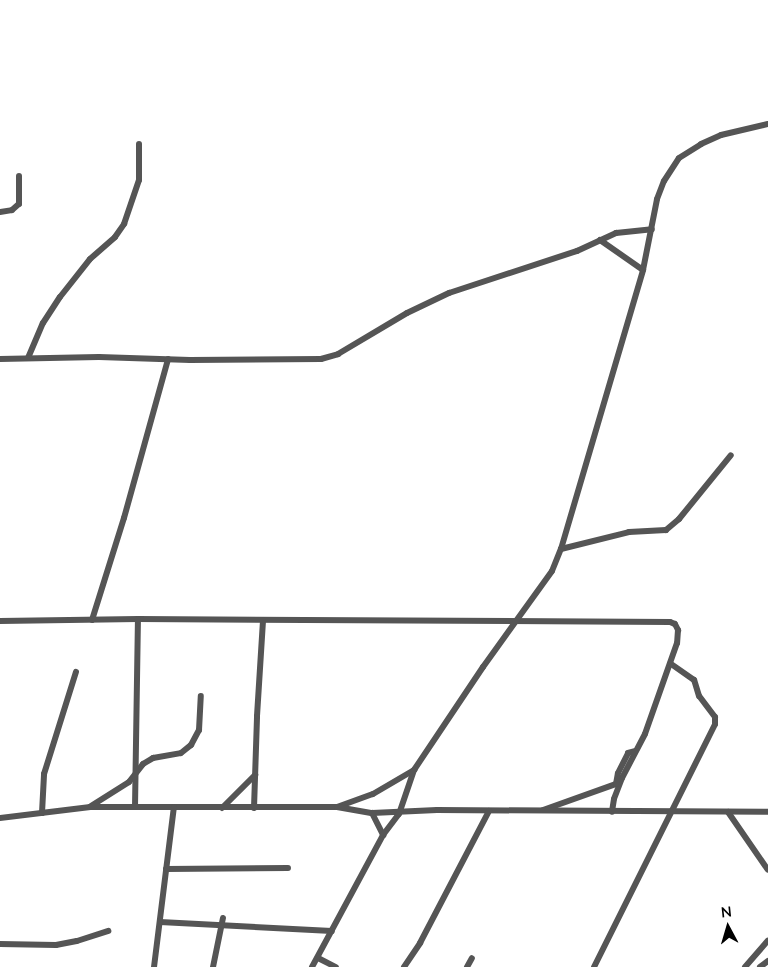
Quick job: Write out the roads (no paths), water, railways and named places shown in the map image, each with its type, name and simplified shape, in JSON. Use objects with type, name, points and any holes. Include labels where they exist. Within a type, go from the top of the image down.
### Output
[{"type":"street","points":[[312,967],[383,835],[399,814],[414,770],[514,622],[552,571],[561,549],[643,270],[657,199],[664,181],[679,158],[701,144],[721,135],[768,124]]},
{"type":"street","points":[[28,358],[43,323],[60,297],[85,265],[115,237],[124,224],[139,180],[139,144]]},
{"type":"street","points":[[0,212],[12,210],[19,204],[18,176]]},
{"type":"street","points":[[0,359],[99,356],[303,361],[338,354],[407,313],[449,293],[577,251],[616,234],[652,229]]},
{"type":"street","points":[[600,240],[643,270]]},
{"type":"street","points":[[92,620],[124,518],[168,359]]},
{"type":"street","points":[[561,549],[629,532],[666,530],[679,518],[731,455]]},
{"type":"street","points":[[135,806],[138,619]]},
{"type":"street","points":[[0,621],[138,619],[670,622],[675,624],[678,630],[677,642],[645,734],[635,751],[614,799],[612,812]]},
{"type":"street","points":[[254,808],[264,620]]},
{"type":"street","points":[[594,967],[715,724],[716,717],[699,696],[694,680],[670,663]]},
{"type":"street","points":[[42,813],[44,774],[76,672]]},
{"type":"street","points":[[90,807],[130,782],[143,764],[153,758],[181,753],[191,745],[199,730],[201,696]]},
{"type":"street","points":[[539,811],[616,784],[618,773],[628,753],[635,751]]},
{"type":"street","points":[[337,807],[373,794],[414,770]]},
{"type":"street","points":[[222,808],[255,775]]},
{"type":"street","points":[[0,818],[90,807],[135,806],[222,808],[337,807],[372,813],[399,814],[437,810],[768,812]]},
{"type":"street","points":[[154,967],[174,807]]},
{"type":"street","points":[[404,967],[420,943],[489,811]]},
{"type":"street","points":[[728,812],[768,870]]},
{"type":"street","points":[[372,813],[383,835]]},
{"type":"street","points":[[166,869],[288,868]]},
{"type":"street","points":[[213,967],[223,918]]},
{"type":"street","points":[[160,922],[332,931]]},
{"type":"street","points":[[0,944],[56,945],[77,941],[108,931]]},
{"type":"street","points":[[745,967],[768,941]]},
{"type":"street","points":[[318,958],[336,967]]},
{"type":"street","points":[[467,967],[472,958]]},
{"type":"street","points":[[760,967],[768,961]]}]
